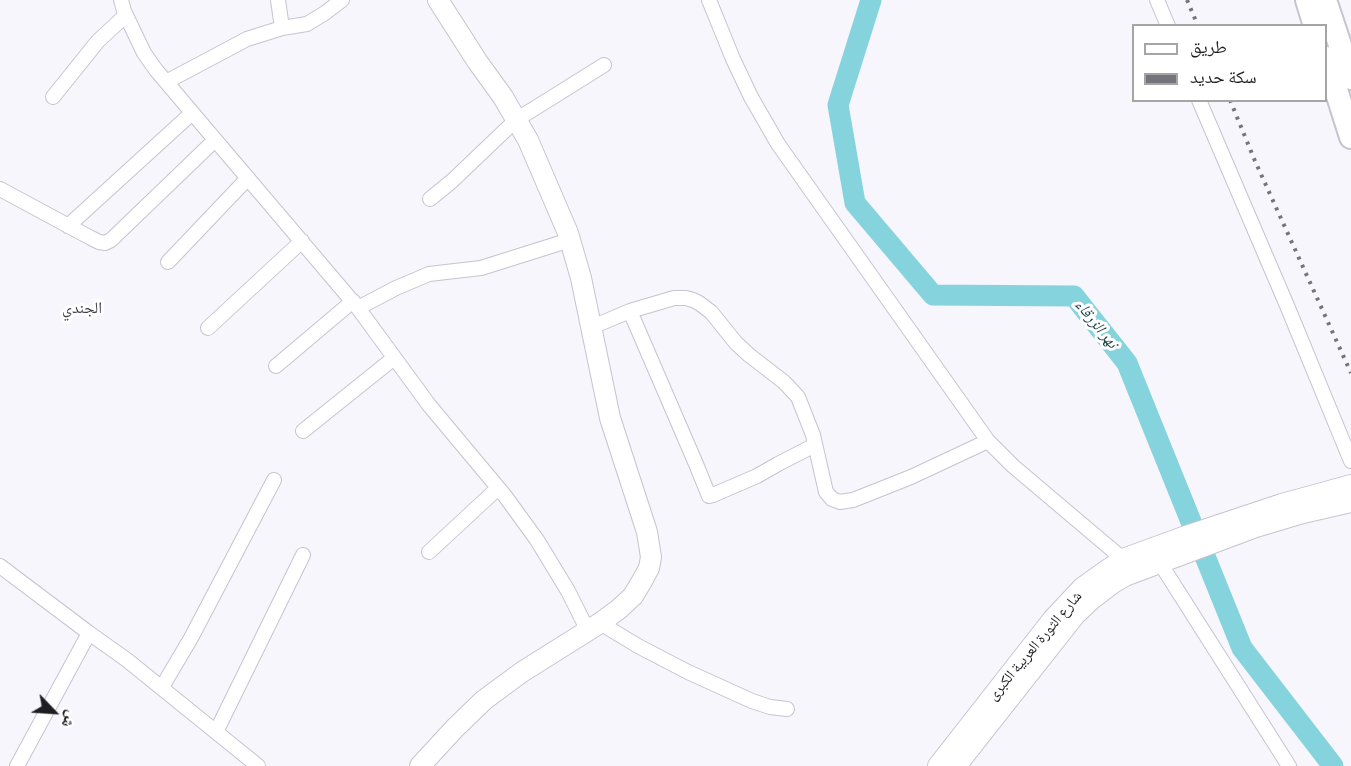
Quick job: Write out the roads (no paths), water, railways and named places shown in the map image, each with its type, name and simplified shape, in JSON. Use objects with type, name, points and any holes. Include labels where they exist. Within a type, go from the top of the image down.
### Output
[{"type":"main road","points":[[420,766],[470,712],[500,687],[619,609],[633,596],[649,568],[651,557],[647,532],[610,418],[581,278],[570,240],[528,140],[503,97],[438,0]]},
{"type":"main road","points":[[1307,0],[1314,24]]},
{"type":"main road","points":[[1325,0],[1343,64],[1351,137]]},
{"type":"main road","points":[[1225,531],[1282,504],[1351,485]]},
{"type":"main road","points":[[1188,543],[1225,531],[1351,502]]},
{"type":"main road","name":"شارع الثورة العربية الكبرى","points":[[938,766],[1053,619],[1082,588],[1123,559],[1188,543]]},
{"type":"main road","name":"شارع الثورة العربية الكبرى","points":[[956,766],[1059,634],[1092,599],[1125,576],[1160,563],[1188,543]]},
{"type":"street","points":[[121,0],[144,53],[355,305],[450,432],[498,488],[537,540],[568,591],[594,627],[752,701],[770,707],[787,709]]},
{"type":"street","points":[[278,0],[282,28]]},
{"type":"street","points":[[166,82],[247,39],[282,28],[307,24],[325,14],[342,0]]},
{"type":"street","points":[[709,0],[751,98],[778,144],[988,441],[1013,466],[1123,559]]},
{"type":"street","points":[[1157,0],[1167,24]]},
{"type":"street","points":[[53,97],[98,41],[126,15]]},
{"type":"street","points":[[430,199],[516,120],[603,65]]},
{"type":"street","points":[[1200,102],[1351,461]]},
{"type":"street","points":[[68,226],[192,113]]},
{"type":"street","points":[[0,189],[99,242],[105,243],[111,240],[215,140]]},
{"type":"street","points":[[168,262],[248,178]]},
{"type":"street","points":[[276,366],[355,305],[429,274],[481,268],[570,240]]},
{"type":"street","points":[[208,328],[302,241]]},
{"type":"street","points":[[591,327],[630,311],[674,298],[686,298],[699,303],[711,312],[749,355],[792,388],[798,397],[813,435],[826,492],[832,499],[840,502],[853,500],[911,477],[988,441]]},
{"type":"street","points":[[630,311],[708,495],[712,496],[735,486],[815,446]]},
{"type":"street","points":[[303,431],[394,358]]},
{"type":"street","points":[[162,687],[191,638],[274,480]]},
{"type":"street","points":[[429,552],[498,488]]},
{"type":"street","points":[[216,732],[303,555]]},
{"type":"street","points":[[1160,563],[1289,766]]},
{"type":"street","points":[[0,566],[162,687],[258,766]]},
{"type":"street","points":[[17,766],[89,633]]},
{"type":"waterway","name":"نهر الزرقاء","points":[[871,0],[838,105],[855,203],[933,295],[1074,296],[1127,363],[1242,648],[1333,766]]},
{"type":"railway","points":[[1187,0],[1197,24]]},
{"type":"railway","points":[[1231,102],[1255,161],[1351,373]]},
{"type":"district","name":"الجندي","points":[[82,309]]}]
